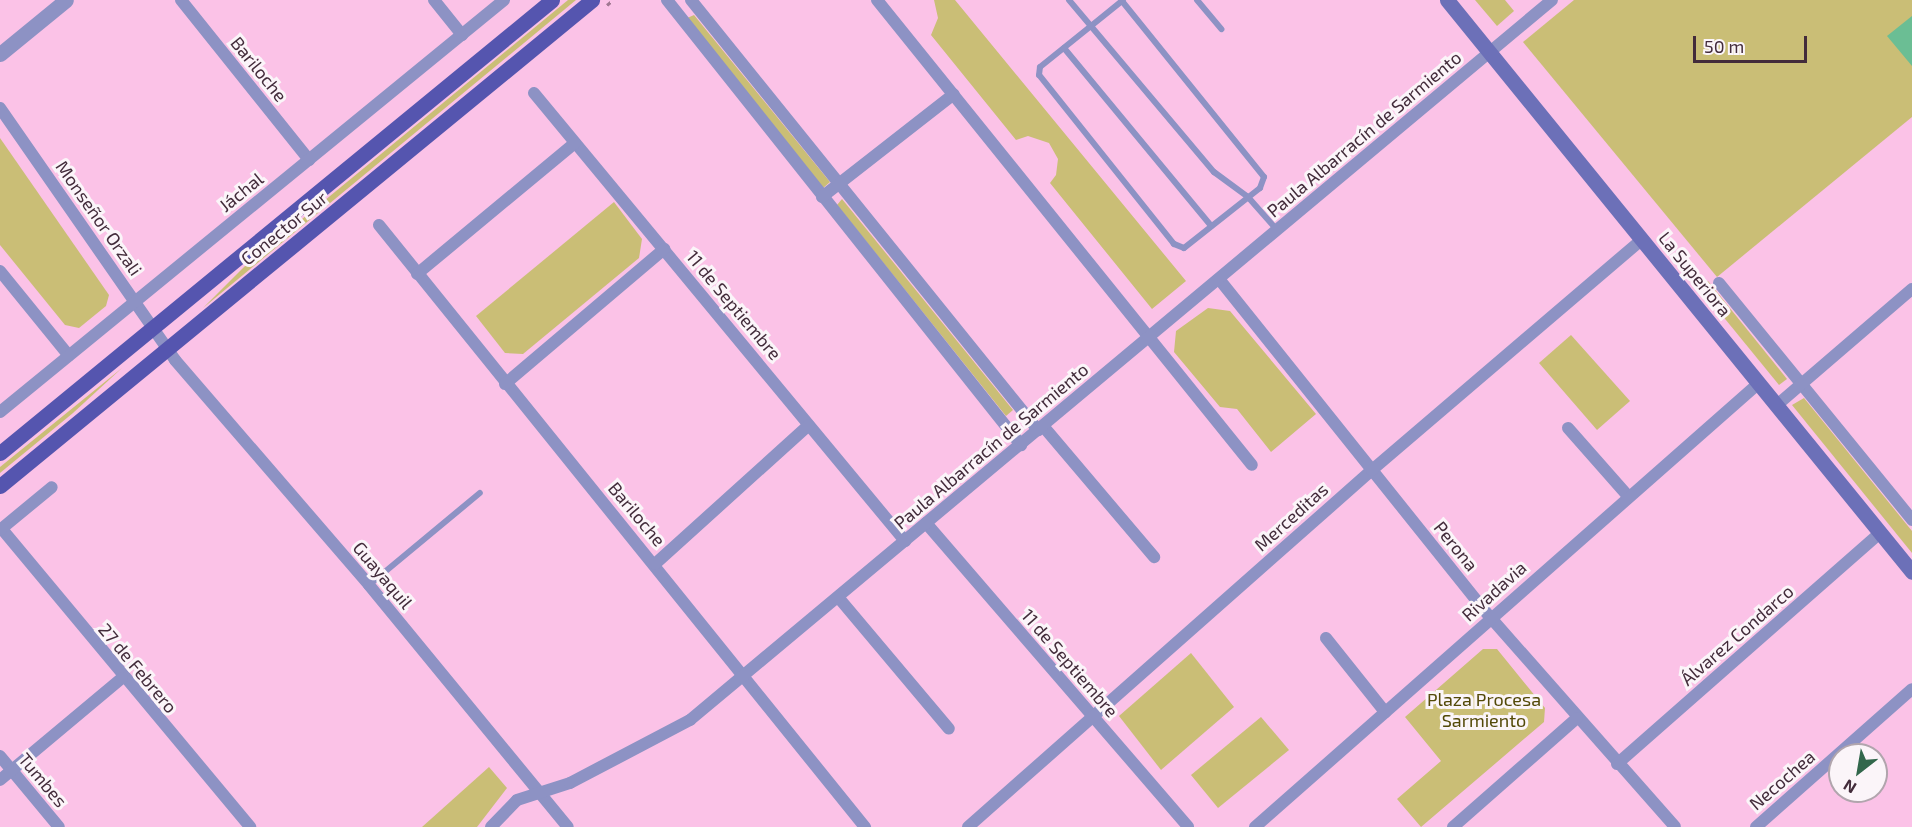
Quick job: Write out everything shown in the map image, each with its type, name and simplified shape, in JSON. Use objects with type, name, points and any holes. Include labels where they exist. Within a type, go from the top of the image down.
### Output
[{"type":"main road","name":"Conector Sur","points":[[0,453],[552,0]]},
{"type":"main road","name":"Conector Sur","points":[[0,486],[592,0]]},
{"type":"main road","name":"La Superiora","points":[[1447,0],[1912,572]]},
{"type":"street","points":[[0,54],[66,0]]},
{"type":"street","name":"Bariloche","points":[[181,0],[309,160]]},
{"type":"street","points":[[434,0],[462,35]]},
{"type":"street","name":"Jáchal","points":[[0,412],[504,0]]},
{"type":"street","points":[[667,0],[1021,445]]},
{"type":"street","points":[[691,0],[1040,428],[1154,557]]},
{"type":"street","points":[[877,0],[1252,465]]},
{"type":"street","name":"Paula Albarracín de Sarmiento","points":[[491,827],[517,800],[570,783],[664,736],[744,676],[1552,0]]},
{"type":"street","name":"11 de Septiembre","points":[[534,93],[905,541]]},
{"type":"street","points":[[822,197],[954,94]]},
{"type":"street","name":"Monseñor Orzali","points":[[0,108],[168,349]]},
{"type":"street","points":[[417,274],[575,143]]},
{"type":"street","name":"Bariloche","points":[[379,225],[505,384],[655,564],[865,827]]},
{"type":"street","name":"Merceditas","points":[[968,827],[1371,470],[1642,239]]},
{"type":"street","points":[[505,384],[664,249]]},
{"type":"street","points":[[0,271],[69,356]]},
{"type":"street","name":"Perona","points":[[1219,279],[1491,618],[1617,764],[1675,827]]},
{"type":"street","points":[[1719,283],[1912,520]]},
{"type":"street","points":[[1777,405],[1912,289]]},
{"type":"street","name":"Guayaquil","points":[[168,349],[369,585],[568,827]]},
{"type":"street","name":"Rivadavia","points":[[1255,827],[1628,496],[1759,383]]},
{"type":"street","points":[[655,564],[809,425]]},
{"type":"street","points":[[1568,428],[1628,496]]},
{"type":"street","points":[[1,530],[52,487]]},
{"type":"street","name":"11 de Septiembre","points":[[926,523],[1188,827]]},
{"type":"street","name":"27 de Febrero","points":[[1,530],[122,678],[250,827]]},
{"type":"street","name":"Álvarez Condarco","points":[[1617,764],[1880,533]]},
{"type":"street","points":[[838,597],[949,729]]},
{"type":"street","points":[[1326,638],[1385,712]]},
{"type":"street","points":[[0,780],[122,678]]},
{"type":"street","name":"Necochea","points":[[1756,827],[1912,689]]},
{"type":"street","points":[[1453,827],[1577,718]]},
{"type":"street","name":"Tumbes","points":[[0,756],[59,827]]},
{"type":"lane","points":[[1069,0],[1215,172],[1248,197],[1277,230]]},
{"type":"lane","points":[[1197,0],[1221,28]]},
{"type":"lane","points":[[1123,1],[1264,177],[1264,183],[1184,248],[1174,244],[1039,75],[1040,68],[1123,1]]},
{"type":"lane","points":[[1064,48],[1211,226]]},
{"type":"lane","points":[[369,585],[480,493]]},
{"type":"green space","points":[[568,0],[576,0],[203,308],[245,266]]},
{"type":"green space","points":[[934,0],[955,0],[1186,281],[1152,309],[1050,183],[1056,175],[1058,159],[1049,143],[1028,136],[1016,140],[931,35],[938,18]]},
{"type":"green space","points":[[1475,0],[1505,0],[1514,11],[1497,26]]},
{"type":"green space","points":[[1574,0],[1912,0],[1912,117],[1717,277],[1523,42]]},
{"type":"green space","points":[[694,15],[830,182],[822,189],[685,19]]},
{"type":"green space","points":[[0,138],[109,295],[106,306],[79,328],[65,325],[0,245]]},
{"type":"green space","points":[[842,199],[1013,410],[1006,416],[837,205]]},
{"type":"green space","points":[[614,202],[642,239],[639,258],[523,354],[505,353],[476,316]]},
{"type":"green space","points":[[1708,281],[1787,379],[1779,385],[1699,287]]},
{"type":"green space","points":[[1208,308],[1230,311],[1316,414],[1271,452],[1237,409],[1220,407],[1174,352],[1176,331]]},
{"type":"green space","points":[[1571,335],[1630,401],[1597,430],[1539,363]]},
{"type":"green space","points":[[122,368],[73,413],[0,473],[0,467]]},
{"type":"green space","points":[[1804,398],[1912,531],[1912,553],[1792,405]]},
{"type":"green space","name":"Plaza Procesa Sarmiento","points":[[1483,649],[1497,649],[1545,708],[1544,722],[1421,827],[1397,799],[1441,761],[1405,717]]},
{"type":"green space","points":[[1191,653],[1234,707],[1161,770],[1119,716]]},
{"type":"green space","points":[[1261,717],[1289,750],[1218,808],[1191,775]]},
{"type":"green space","points":[[489,767],[507,788],[477,827],[422,827]]},
{"type":"shaded area","points":[[1912,16],[1912,66],[1887,36]]}]
